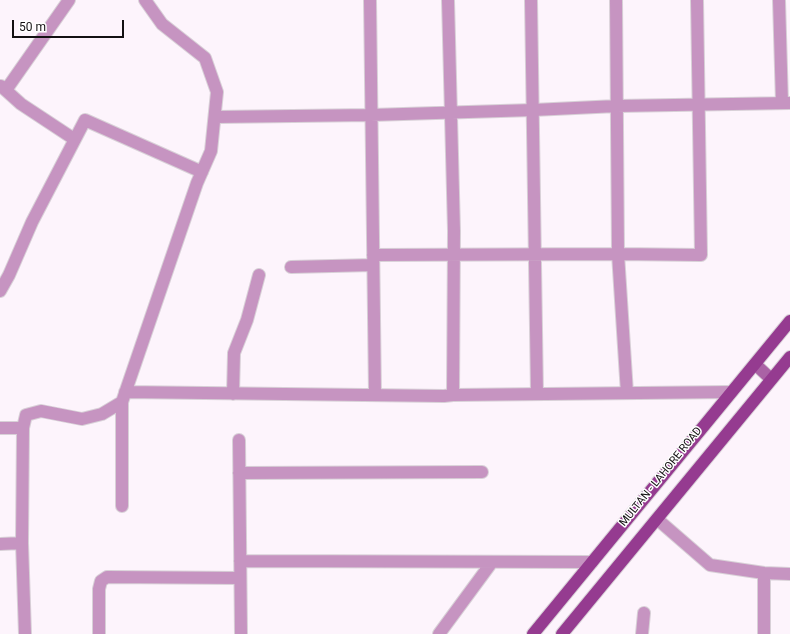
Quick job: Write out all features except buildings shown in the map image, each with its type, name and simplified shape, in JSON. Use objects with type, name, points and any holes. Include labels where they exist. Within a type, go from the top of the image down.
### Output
[{"type":"main road","name":"MULTAN - LAHORE ROAD","points":[[533,634],[790,321]]},
{"type":"main road","name":"MULTAN - LAHORE ROAD","points":[[562,634],[790,357]]},
{"type":"main road","points":[[755,364],[772,379]]},
{"type":"street","points":[[69,0],[3,87],[20,104],[74,139]]},
{"type":"street","points":[[122,506],[124,397],[197,183],[211,151],[217,92],[205,58],[162,24],[145,0]]},
{"type":"street","points":[[370,0],[375,395]]},
{"type":"street","points":[[448,0],[454,254],[453,395]]},
{"type":"street","points":[[531,0],[537,394]]},
{"type":"street","points":[[616,0],[618,254],[627,392]]},
{"type":"street","points":[[291,267],[454,254],[701,255],[697,0]]},
{"type":"street","points":[[215,117],[371,115],[617,106],[786,103],[779,0]]},
{"type":"street","points":[[0,291],[9,275],[32,222],[85,120],[202,172]]},
{"type":"street","points":[[233,394],[234,353],[247,320],[259,275]]},
{"type":"street","points":[[25,634],[22,543],[23,428],[26,415],[40,411],[82,419],[102,414],[124,397],[233,394],[444,396],[627,392],[731,392]]},
{"type":"street","points":[[0,428],[23,428]]},
{"type":"street","points":[[239,440],[241,634]]},
{"type":"street","points":[[239,474],[482,472]]},
{"type":"street","points":[[657,519],[710,565],[764,573],[790,574]]},
{"type":"street","points":[[0,544],[22,543]]},
{"type":"street","points":[[240,561],[592,562]]},
{"type":"street","points":[[439,634],[492,562]]},
{"type":"street","points":[[764,573],[764,634]]},
{"type":"street","points":[[99,634],[99,589],[101,581],[107,577],[240,578]]},
{"type":"street","points":[[642,634],[644,613]]}]
